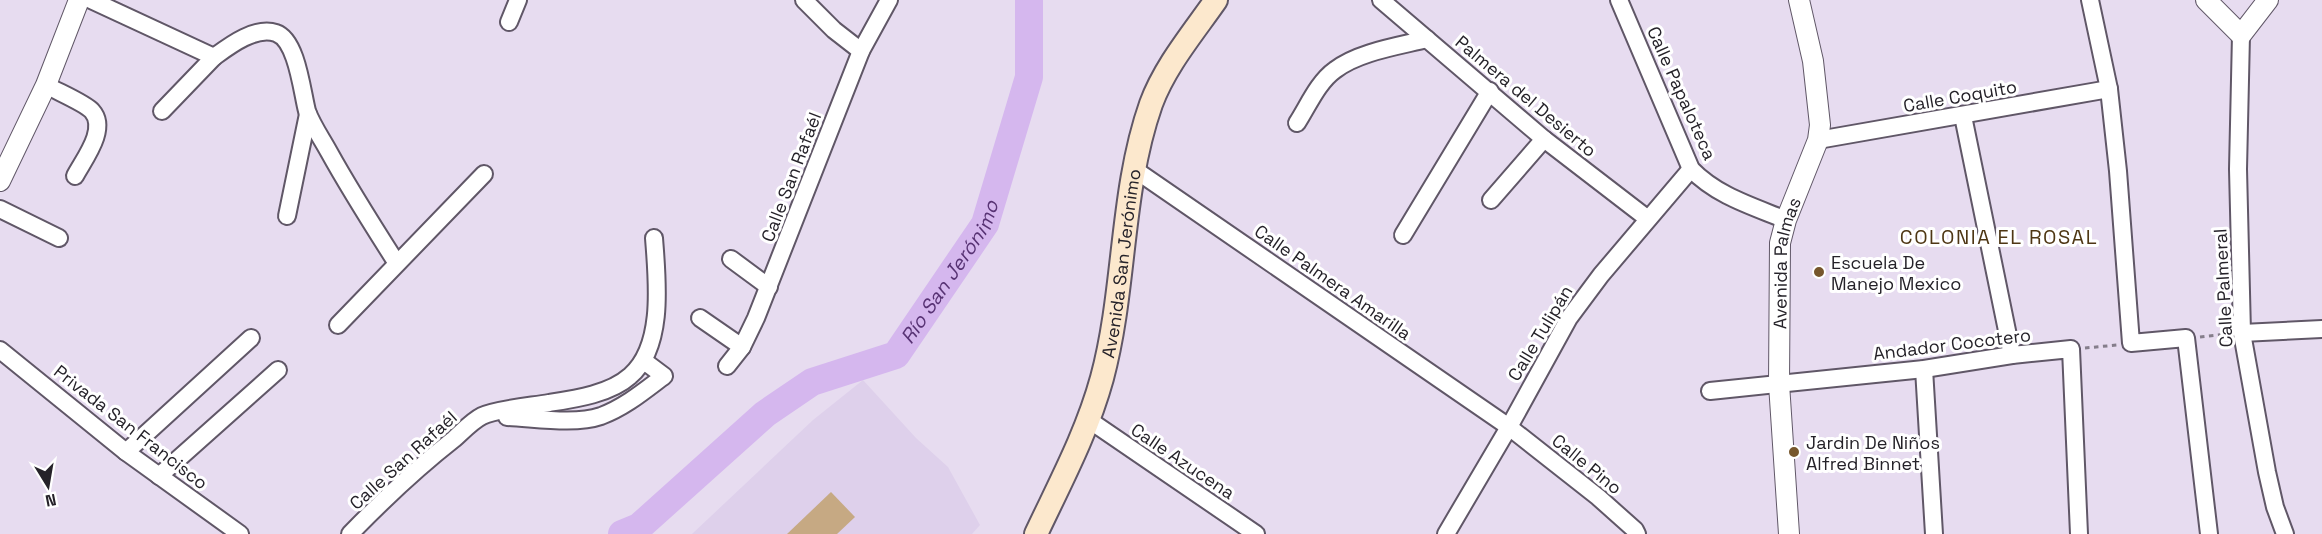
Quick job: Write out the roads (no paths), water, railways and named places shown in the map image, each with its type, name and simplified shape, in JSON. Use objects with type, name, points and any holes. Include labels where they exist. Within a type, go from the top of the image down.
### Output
[{"type":"main road","name":"Avenida San Jerónimo","points":[[1036,534],[1089,420],[1109,344],[1134,169],[1151,104],[1162,77],[1216,0]]},
{"type":"street","points":[[0,181],[46,85],[79,0]]},
{"type":"street","points":[[91,0],[213,57]]},
{"type":"street","points":[[509,22],[518,0]]},
{"type":"street","points":[[804,0],[834,30],[861,51]]},
{"type":"street","name":"Calle San Rafaél","points":[[727,366],[742,347],[769,287],[861,51],[889,0]]},
{"type":"street","name":"Palmera del Desierto","points":[[1381,0],[1544,139],[1648,219]]},
{"type":"street","name":"Calle Papaloteca","points":[[1619,0],[1691,169],[1705,184],[1725,195],[1786,220]]},
{"type":"street","name":"Avenida Palmas","points":[[1789,534],[1779,384],[1780,243],[1786,220],[1818,140],[1820,125],[1813,61],[1799,0]]},
{"type":"street","points":[[2090,0],[2109,89],[2118,171],[2131,343],[2186,338],[2209,534]]},
{"type":"street","points":[[2206,0],[2241,35],[2268,0]]},
{"type":"street","points":[[162,111],[213,57],[252,35],[266,31],[277,33],[288,40],[308,114],[354,196],[396,262]]},
{"type":"street","name":"Calle Palmeral","points":[[2241,35],[2238,169],[2242,333],[2267,472],[2275,507],[2285,534]]},
{"type":"street","points":[[1297,123],[1334,70],[1348,62],[1380,51],[1427,39]]},
{"type":"street","points":[[46,85],[92,110],[97,121],[94,140],[75,176]]},
{"type":"street","name":"Calle Coquito","points":[[1818,140],[2109,89]]},
{"type":"street","points":[[1403,235],[1490,92]]},
{"type":"street","points":[[287,216],[308,114]]},
{"type":"street","points":[[1963,116],[2012,355]]},
{"type":"street","points":[[1491,200],[1544,139]]},
{"type":"street","name":"Calle Palmera Amarilla","points":[[1134,169],[1509,427]]},
{"type":"street","name":"Calle Tulipán","points":[[1446,534],[1569,318],[1691,169]]},
{"type":"street","points":[[338,325],[396,262],[484,174]]},
{"type":"street","points":[[0,209],[59,238]]},
{"type":"street","points":[[644,361],[651,341],[657,294],[654,238]]},
{"type":"street","points":[[731,259],[769,287]]},
{"type":"street","points":[[700,318],[742,347]]},
{"type":"street","points":[[2242,333],[2322,329]]},
{"type":"street","points":[[126,452],[251,338]]},
{"type":"street","name":"Andador Cocotero","points":[[1710,391],[1924,369],[2012,355],[2071,349],[2079,534]]},
{"type":"street","name":"Privada San Francisco","points":[[0,350],[126,452],[240,534]]},
{"type":"street","name":"Calle San Rafaél","points":[[350,534],[388,495],[482,416],[551,403],[610,388],[630,377],[644,361],[664,376],[628,403],[599,417],[579,420],[482,416]]},
{"type":"street","points":[[1924,369],[1934,534]]},
{"type":"street","points":[[159,476],[278,370]]},
{"type":"street","name":"Calle Azucena","points":[[1089,420],[1256,534]]},
{"type":"street","name":"Calle Pino","points":[[1509,427],[1598,497],[1637,534]]},
{"type":"waterway","name":"Río San Jerónimo","points":[[622,534],[639,527],[765,414],[812,382],[896,355],[985,224],[1029,77],[1029,0]]},
{"type":"place","name":"Escuela De Manejo Mexico","points":[[1819,272]]},
{"type":"place","name":"Jardin De Niños Alfred Binnet","points":[[1794,452]]},
{"type":"district","name":"COLONIA EL ROSAL","points":[[1999,237]]}]
